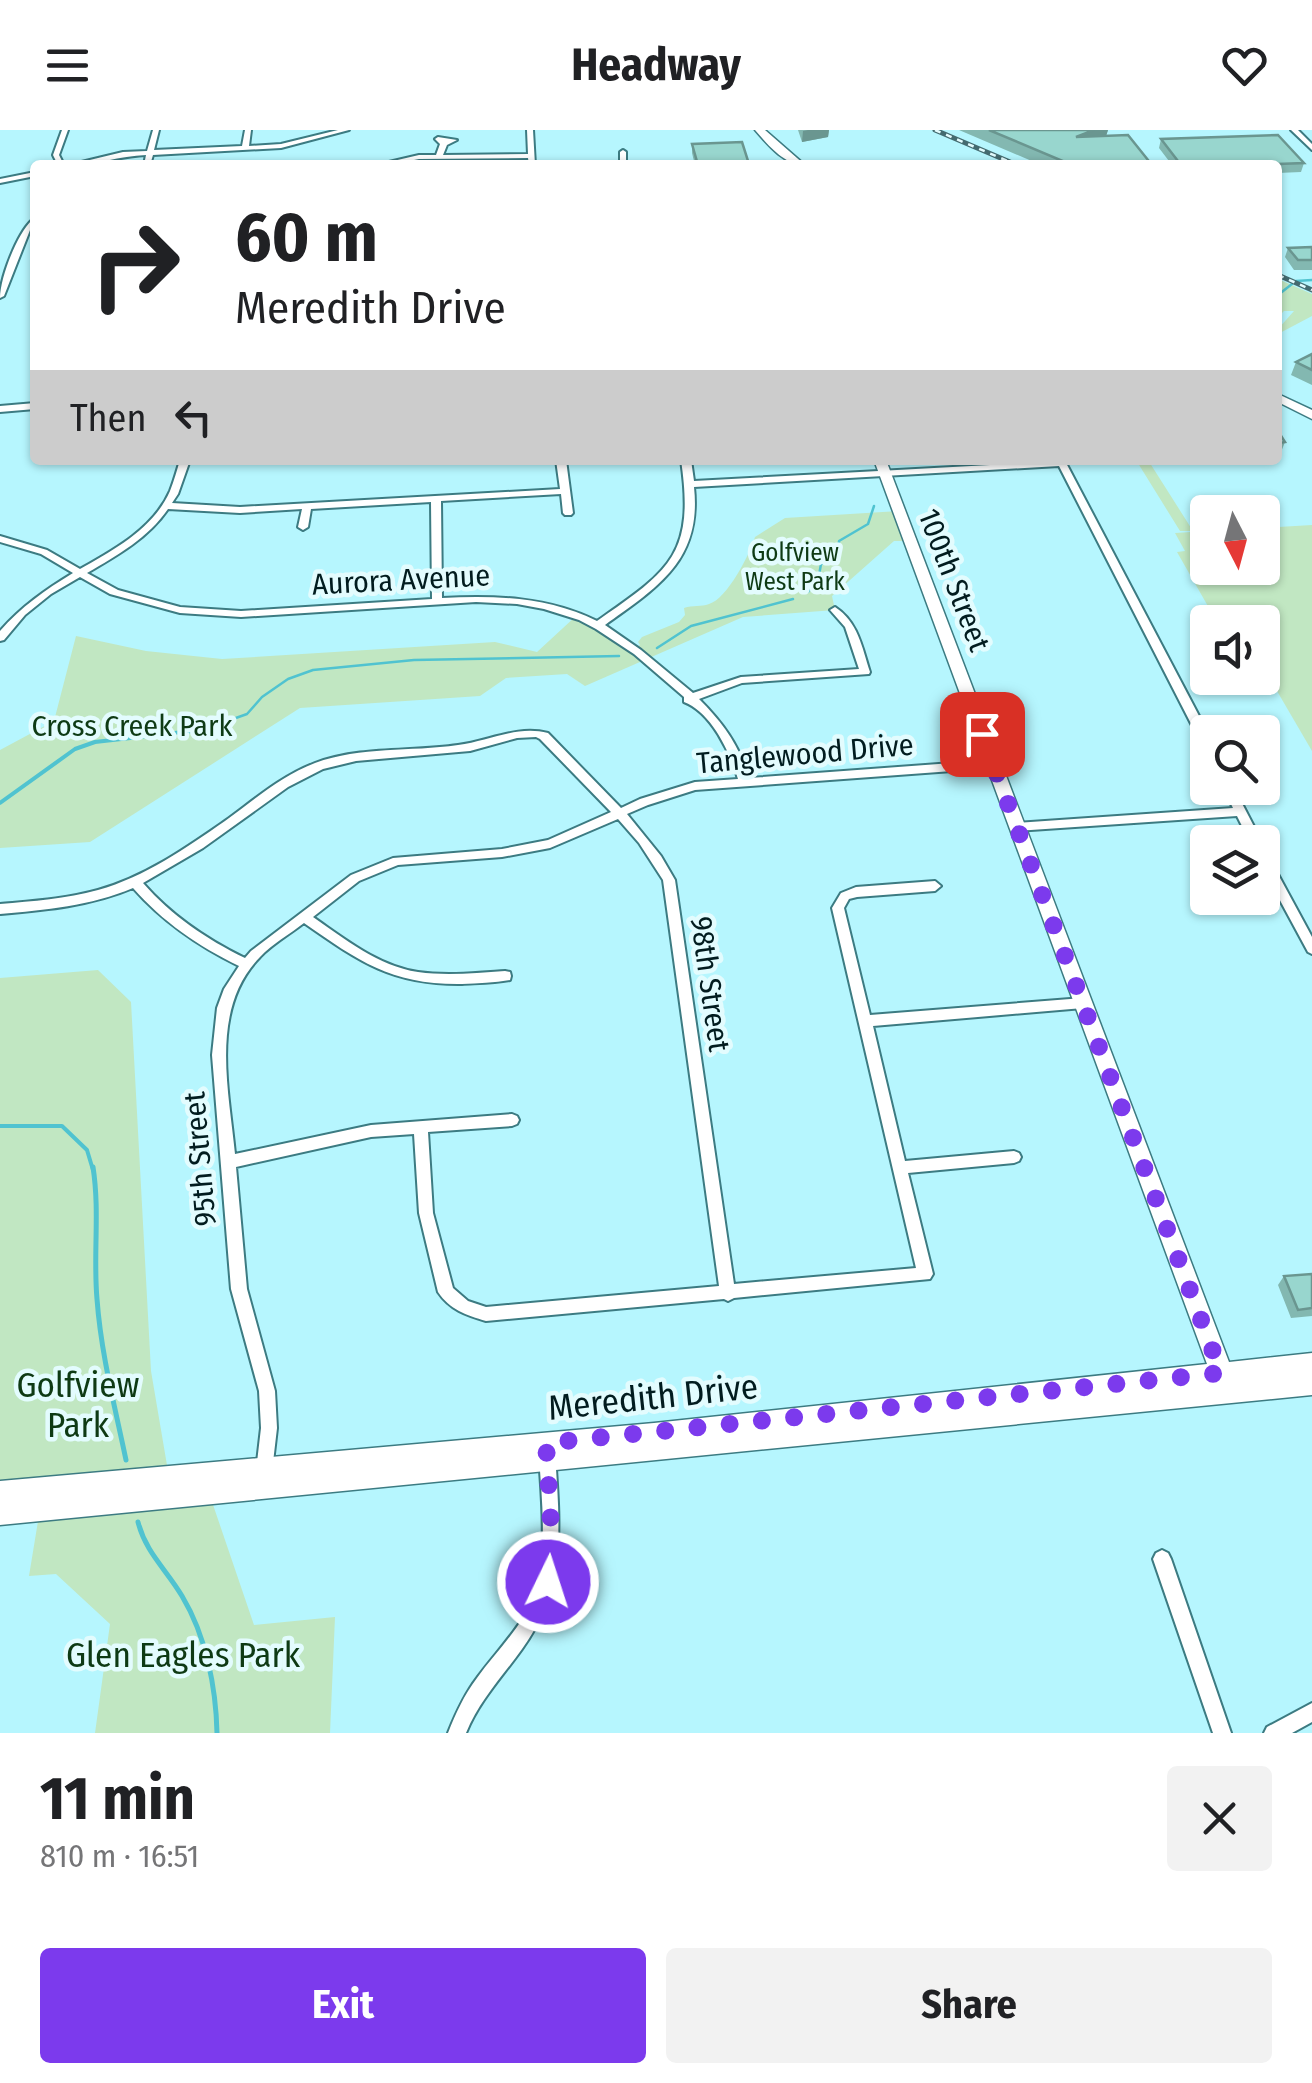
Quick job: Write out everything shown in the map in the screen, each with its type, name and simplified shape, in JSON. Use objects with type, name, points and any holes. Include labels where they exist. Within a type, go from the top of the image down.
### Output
[{"type":"main road","points":[[751,130],[781,160]]},
{"type":"main road","points":[[760,130],[793,160]]},
{"type":"main road","points":[[1282,391],[1312,405]]},
{"type":"main road","points":[[1282,400],[1312,415]]},
{"type":"main road","name":"100th Street","points":[[882,466],[1225,1383]]},
{"type":"main road","name":"Meredith Drive","points":[[1225,1383],[1312,1364]]},
{"type":"main road","name":"Meredith Drive","points":[[0,1513],[264,1480],[1225,1383],[1312,1384]]},
{"type":"main road","name":"Meredith Drive","points":[[0,1493],[264,1480]]},
{"type":"street","points":[[59,160],[56,156],[65,130]]},
{"type":"street","points":[[148,160],[156,130]]},
{"type":"street","points":[[245,149],[248,130]]},
{"type":"street","points":[[91,160],[293,144],[346,130]]},
{"type":"street","points":[[412,160],[438,156],[532,160],[530,130]]},
{"type":"street","points":[[1294,130],[1312,148]]},
{"type":"street","points":[[438,156],[444,144]]},
{"type":"street","points":[[623,152],[623,160]]},
{"type":"street","points":[[0,181],[30,175]]},
{"type":"street","points":[[0,296],[30,226]]},
{"type":"street","points":[[0,409],[30,406]]},
{"type":"street","points":[[0,638],[28,607],[144,533],[169,506],[178,490],[184,465]]},
{"type":"street","points":[[561,465],[568,513]]},
{"type":"street","points":[[598,625],[651,587],[675,561],[690,534],[694,514],[687,465]]},
{"type":"street","points":[[691,484],[882,466],[942,465]]},
{"type":"street","points":[[1063,465],[1192,715]]},
{"type":"street","points":[[169,506],[240,510],[564,491]]},
{"type":"street","points":[[436,498],[436,602]]},
{"type":"street","points":[[303,527],[307,506]]},
{"type":"street","name":"Aurora Avenue","points":[[0,538],[44,552],[134,600],[218,614],[436,602],[515,601],[552,608],[614,635],[688,699],[721,730],[744,781]]},
{"type":"street","points":[[688,699],[741,680],[865,672],[850,626],[835,610]]},
{"type":"street","name":"98th Street","points":[[138,884],[288,782],[319,766],[363,756],[466,748],[535,733],[544,736],[658,858],[669,880],[728,1294]]},
{"type":"street","name":"Tanglewood Drive","points":[[246,964],[344,886],[375,868],[420,858],[530,848],[570,838],[670,791],[744,781],[993,764]]},
{"type":"street","points":[[1238,805],[1248,825]]},
{"type":"street","points":[[1016,828],[1241,812]]},
{"type":"street","points":[[0,910],[84,901],[138,884],[167,917],[190,935],[246,964]]},
{"type":"street","points":[[421,1127],[421,1174],[446,1292],[463,1306],[486,1314],[925,1274],[838,917],[839,901],[856,892],[935,886]]},
{"type":"street","points":[[1280,888],[1312,949]]},
{"type":"street","points":[[304,917],[375,966],[400,976],[442,981],[505,976]]},
{"type":"street","name":"95th Street","points":[[246,964],[230,989],[224,1008],[220,1056],[240,1289],[267,1391],[269,1428],[264,1480]]},
{"type":"street","points":[[864,1021],[1084,1003]]},
{"type":"street","points":[[228,1162],[334,1138],[512,1120]]},
{"type":"street","points":[[900,1168],[1014,1157]]},
{"type":"street","points":[[457,1733],[480,1686],[531,1622],[548,1582],[552,1540],[546,1451]]},
{"type":"street","points":[[1162,1558],[1222,1733]]},
{"type":"street","points":[[1273,1733],[1312,1712]]},
{"type":"green space","points":[[1282,281],[1312,294],[1312,316],[1282,332],[1282,324],[1294,311],[1284,311]]},
{"type":"green space","points":[[1139,465],[1151,465],[1190,531],[1180,531]]},
{"type":"green space","name":"Cross Creek Park","points":[[899,511],[910,541],[894,541],[832,596],[835,610],[743,617],[585,686],[567,674],[506,678],[480,696],[300,708],[90,842],[0,848],[0,750],[54,721],[76,636],[146,651],[222,659],[495,642],[537,652],[576,616],[632,649],[640,645],[642,637],[679,622],[685,615],[684,608],[716,600],[737,575],[755,537],[785,518]]},
{"type":"green space","points":[[1312,525],[1312,751],[1279,695],[1280,605],[1207,605],[1196,585],[1280,585],[1280,527]]},
{"type":"green space","points":[[1190,532],[1190,575],[1177,552],[1185,551],[1175,533]]},
{"type":"green space","name":"Golfview Park","points":[[98,970],[131,1002],[151,1371],[169,1477],[0,1493],[0,978]]},
{"type":"green space","name":"Glen Eagles Park","points":[[209,1493],[254,1625],[335,1617],[330,1733],[95,1733],[110,1624],[56,1574],[29,1576],[40,1509]]},
{"type":"building","points":[[989,130],[1094,130],[1076,137],[1128,135],[1148,160],[1060,160]]},
{"type":"building","points":[[1278,135],[1304,163],[1177,160],[1161,139]]},
{"type":"building","points":[[742,142],[748,160],[697,160],[692,144]]},
{"type":"building","points":[[1312,247],[1312,260],[1298,260],[1288,248]]},
{"type":"building","points":[[1312,354],[1312,370],[1296,362]]},
{"type":"building","points":[[1312,1274],[1312,1308],[1298,1310],[1284,1276]]},
{"type":"waterway","points":[[1296,281],[1312,280]]},
{"type":"waterway","points":[[1282,292],[1292,284]]},
{"type":"waterway","points":[[808,592],[818,581],[821,564],[838,556],[839,541],[868,524],[874,506]]},
{"type":"waterway","points":[[657,648],[691,626],[793,599]]},
{"type":"waterway","points":[[194,733],[247,714],[262,697],[288,679],[313,670],[414,660],[619,656]]},
{"type":"waterway","points":[[0,803],[75,749],[95,742],[201,730]]},
{"type":"waterway","points":[[0,1126],[62,1126],[87,1150],[93,1170]]},
{"type":"waterway","points":[[93,1167],[99,1320],[126,1460]]},
{"type":"waterway","points":[[138,1522],[146,1543],[182,1596],[197,1628],[212,1680],[217,1733]]},
{"type":"railway","points":[[935,130],[1005,160]]},
{"type":"railway","points":[[1282,277],[1312,290]]},
{"type":"route","points":[[548,1582],[552,1540],[546,1443],[1221,1373],[982,734]]},
{"type":"park label","name":"Golfview West Park","points":[[795,566]]}]
